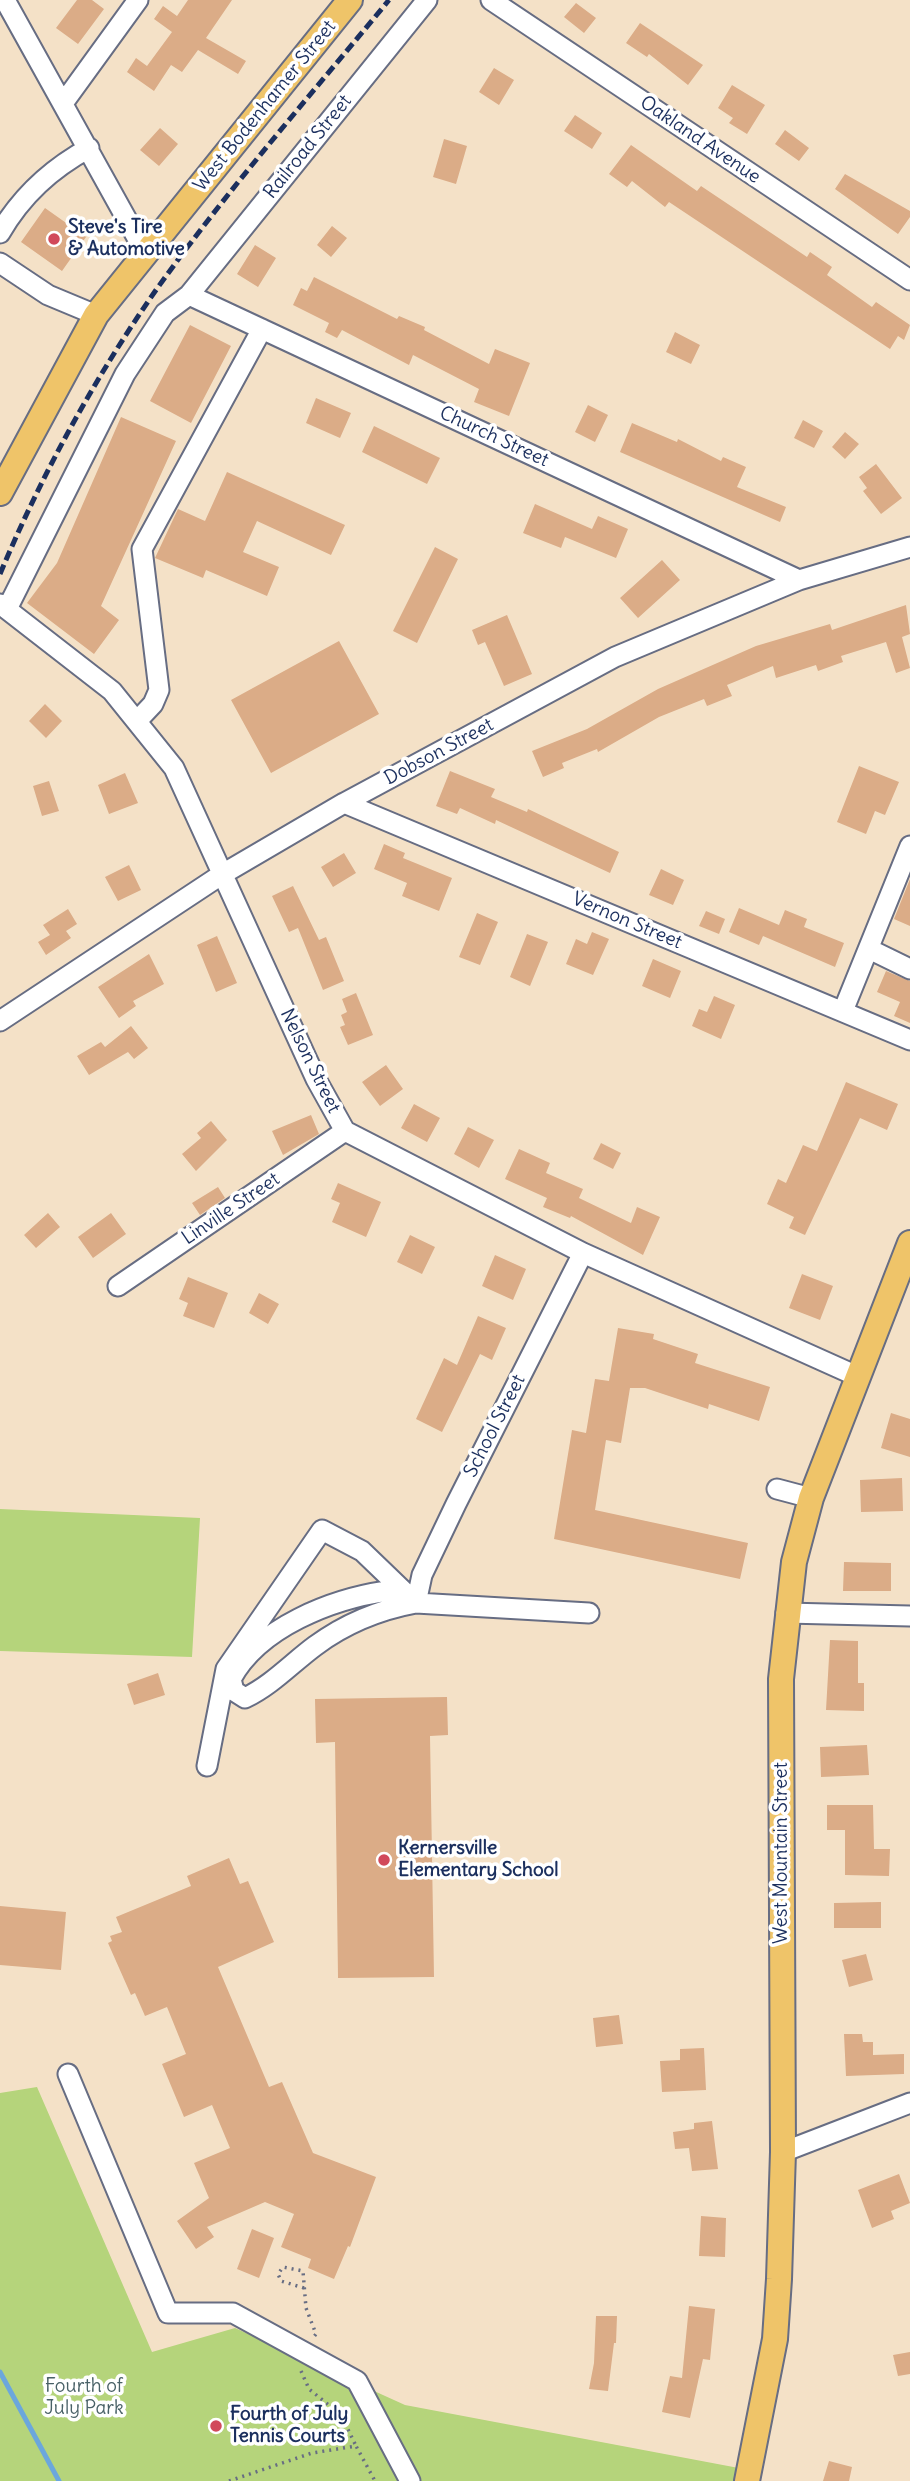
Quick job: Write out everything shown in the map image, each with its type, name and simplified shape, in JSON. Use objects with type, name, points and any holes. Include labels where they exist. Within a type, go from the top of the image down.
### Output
[{"type":"main road","name":"West Bodenhamer Street","points":[[0,493],[96,315],[350,0]]},
{"type":"main road","name":"West Mountain Street","points":[[747,2481],[775,2339],[783,2152],[781,1679],[786,1614],[794,1562],[811,1498],[910,1243]]},
{"type":"street","points":[[5,0],[146,254]]},
{"type":"street","points":[[64,102],[138,0]]},
{"type":"street","name":"Railroad Street","points":[[3,607],[125,374],[165,313],[189,295],[427,0]]},
{"type":"street","name":"Oakland Avenue","points":[[491,0],[910,280]]},
{"type":"street","points":[[0,233],[11,213],[40,181],[57,166],[89,148]]},
{"type":"street","points":[[0,262],[48,295],[96,315]]},
{"type":"street","name":"Church Street","points":[[189,295],[799,580]]},
{"type":"street","points":[[137,722],[153,704],[159,690],[142,549],[262,329]]},
{"type":"street","name":"Dobson Street","points":[[0,1021],[221,875],[344,803],[615,657],[799,580],[910,547]]},
{"type":"street","name":"Nelson Street","points":[[3,607],[112,691],[174,768],[316,1079],[345,1131],[583,1253],[859,1377]]},
{"type":"street","name":"Vernon Street","points":[[344,803],[910,1040]]},
{"type":"street","points":[[843,1012],[910,846]]},
{"type":"street","points":[[869,949],[910,969]]},
{"type":"street","name":"Linville Street","points":[[118,1286],[345,1131]]},
{"type":"street","name":"School Street","points":[[416,1603],[422,1575],[450,1516],[583,1253]]},
{"type":"street","points":[[777,1489],[811,1498]]},
{"type":"street","points":[[207,1766],[226,1669],[323,1530],[362,1551],[416,1603]]},
{"type":"street","points":[[416,1603],[387,1591],[366,1594],[307,1615],[264,1640],[239,1664],[231,1679],[234,1691],[245,1698],[262,1690],[340,1628],[381,1610],[416,1603],[589,1613]]},
{"type":"street","points":[[786,1614],[910,1616]]},
{"type":"street","points":[[68,2074],[168,2313],[233,2313],[357,2381],[410,2481]]},
{"type":"street","points":[[783,2152],[910,2103]]},
{"type":"path","points":[[229,2481],[312,2453],[356,2446],[375,2481]]},
{"type":"green space","points":[[0,1509],[200,1518],[192,1657],[0,1651]]},
{"type":"green space","name":"Fourth of July Park","points":[[37,2087],[152,2352],[235,2328],[405,2405],[744,2469],[741,2481],[0,2481],[0,2093]]},
{"type":"building","points":[[77,0],[92,0],[104,9],[78,44],[56,28]]},
{"type":"building","points":[[188,0],[232,0],[206,38],[246,61],[238,74],[198,50],[182,72],[171,65],[154,91],[127,72],[136,58],[147,66],[172,32],[154,19],[163,6],[177,16]]},
{"type":"building","points":[[576,3],[596,18],[584,33],[564,17]]},
{"type":"building","points":[[640,23],[703,65],[688,85],[649,54],[647,57],[626,43]]},
{"type":"building","points":[[494,68],[514,80],[499,105],[479,92]]},
{"type":"building","points":[[732,85],[765,105],[747,134],[729,123],[733,118],[718,108]]},
{"type":"building","points":[[575,115],[602,133],[592,149],[564,131]]},
{"type":"building","points":[[160,128],[178,144],[159,166],[140,150]]},
{"type":"building","points":[[785,130],[809,148],[799,161],[775,144]]},
{"type":"building","points":[[444,139],[467,146],[456,184],[433,177]]},
{"type":"building","points":[[631,145],[697,191],[701,186],[807,257],[810,252],[832,267],[827,275],[872,307],[876,302],[910,325],[904,340],[898,336],[890,349],[669,202],[665,207],[632,181],[627,187],[609,174]]},
{"type":"building","points":[[845,174],[910,211],[910,217],[898,234],[835,189]]},
{"type":"building","name":"Steve's Tire & Automotive","points":[[45,208],[86,237],[62,271],[21,242]]},
{"type":"building","points":[[332,226],[347,238],[331,257],[317,245]]},
{"type":"building","points":[[255,245],[276,258],[258,287],[237,274]]},
{"type":"building","points":[[314,277],[397,319],[399,316],[425,327],[424,330],[489,364],[495,349],[530,363],[509,416],[474,402],[479,389],[413,355],[409,365],[342,330],[337,338],[325,332],[329,323],[293,305],[301,288],[307,291]]},
{"type":"building","points":[[190,325],[231,346],[191,423],[150,401]]},
{"type":"building","points":[[675,332],[700,345],[691,364],[666,352]]},
{"type":"building","points":[[316,398],[351,413],[340,438],[306,423]]},
{"type":"building","points":[[588,405],[608,415],[595,442],[575,432]]},
{"type":"building","points":[[121,417],[176,441],[101,606],[119,620],[94,654],[27,603],[57,563]]},
{"type":"building","points":[[803,420],[823,431],[814,448],[794,438]]},
{"type":"building","points":[[632,423],[677,442],[678,439],[721,461],[723,457],[746,467],[737,487],[786,507],[780,522],[620,452]]},
{"type":"building","points":[[374,426],[440,458],[427,484],[362,452]]},
{"type":"building","points":[[845,432],[859,444],[845,459],[832,447]]},
{"type":"building","points":[[876,464],[902,498],[881,514],[863,491],[867,488],[859,477]]},
{"type":"building","points":[[227,472],[345,525],[331,555],[257,521],[243,552],[279,567],[267,596],[206,570],[203,578],[155,558],[178,509],[205,521]]},
{"type":"building","points":[[535,504],[592,529],[598,516],[628,529],[616,558],[565,537],[561,548],[523,533]]},
{"type":"building","points":[[435,547],[458,559],[417,643],[393,631]]},
{"type":"building","points":[[662,560],[680,580],[638,618],[620,598]]},
{"type":"building","points":[[906,605],[910,634],[902,637],[910,668],[896,673],[886,642],[841,656],[843,662],[818,671],[816,665],[776,678],[773,666],[727,685],[732,696],[707,706],[704,699],[659,717],[598,752],[597,749],[562,763],[564,768],[543,777],[532,751],[587,729],[658,689],[756,646],[830,624],[832,630]]},
{"type":"building","points":[[507,615],[532,674],[504,686],[485,642],[478,645],[472,630]]},
{"type":"building","points":[[339,641],[379,714],[271,773],[231,700]]},
{"type":"building","points":[[45,704],[62,721],[46,738],[29,721]]},
{"type":"building","points":[[859,766],[899,782],[885,815],[875,811],[866,834],[837,822]]},
{"type":"building","points":[[450,771],[495,789],[491,797],[527,812],[528,809],[619,852],[610,873],[496,820],[495,824],[460,808],[457,814],[436,806]]},
{"type":"building","points":[[125,773],[138,803],[109,814],[98,785]]},
{"type":"building","points":[[49,781],[59,811],[42,816],[33,786]]},
{"type":"building","points":[[384,844],[405,853],[403,858],[452,878],[439,911],[402,896],[407,883],[374,869]]},
{"type":"building","points":[[344,853],[356,873],[333,887],[321,867]]},
{"type":"building","points":[[129,865],[141,890],[118,901],[105,877]]},
{"type":"building","points":[[661,869],[684,880],[673,905],[649,895]]},
{"type":"building","points":[[910,879],[910,926],[894,919]]},
{"type":"building","points":[[293,886],[319,940],[326,937],[344,981],[323,990],[298,928],[289,932],[272,896]]},
{"type":"building","points":[[739,908],[779,925],[785,910],[807,919],[804,927],[844,943],[835,967],[763,936],[759,945],[729,932]]},
{"type":"building","points":[[68,909],[77,924],[66,931],[71,938],[46,955],[38,942],[50,935],[43,925]]},
{"type":"building","points":[[706,911],[725,919],[719,934],[699,926]]},
{"type":"building","points":[[477,913],[498,922],[480,965],[459,957]]},
{"type":"building","points":[[592,932],[609,939],[593,975],[566,964],[576,939],[587,944]]},
{"type":"building","points":[[527,934],[548,942],[530,986],[510,977]]},
{"type":"building","points":[[217,936],[237,983],[216,992],[197,945]]},
{"type":"building","points":[[149,954],[164,984],[133,1001],[136,1006],[119,1018],[98,987]]},
{"type":"building","points":[[653,959],[681,971],[670,998],[642,986]]},
{"type":"building","points":[[886,971],[910,981],[910,1023],[894,1016],[900,1002],[877,992]]},
{"type":"building","points":[[356,993],[373,1035],[348,1045],[340,1027],[345,1025],[341,1015],[347,1012],[342,999]]},
{"type":"building","points":[[714,996],[735,1005],[721,1039],[692,1026],[699,1009],[707,1012]]},
{"type":"building","points":[[131,1026],[148,1048],[134,1059],[128,1052],[89,1075],[77,1056],[101,1042],[105,1047]]},
{"type":"building","points":[[386,1065],[403,1089],[380,1106],[362,1082]]},
{"type":"building","points":[[846,1082],[898,1104],[887,1130],[860,1118],[805,1235],[789,1228],[794,1217],[767,1204],[778,1179],[786,1183],[803,1145],[817,1151]]},
{"type":"building","points":[[414,1104],[440,1118],[427,1142],[401,1128]]},
{"type":"building","points":[[311,1115],[319,1134],[283,1155],[272,1131]]},
{"type":"building","points":[[211,1121],[227,1140],[196,1171],[182,1154],[201,1138],[197,1133]]},
{"type":"building","points":[[468,1127],[494,1140],[479,1168],[454,1154]]},
{"type":"building","points":[[601,1143],[621,1153],[613,1169],[593,1159]]},
{"type":"building","points":[[519,1149],[550,1163],[546,1173],[583,1189],[579,1198],[631,1223],[637,1207],[660,1217],[643,1255],[571,1216],[570,1218],[543,1207],[547,1198],[505,1179]]},
{"type":"building","points":[[338,1183],[381,1202],[366,1237],[332,1222],[340,1203],[331,1199]]},
{"type":"building","points":[[218,1187],[225,1198],[200,1215],[192,1203]]},
{"type":"building","points":[[48,1213],[60,1227],[36,1248],[24,1235]]},
{"type":"building","points":[[111,1213],[126,1234],[93,1258],[78,1237]]},
{"type":"building","points":[[410,1235],[435,1247],[422,1274],[397,1262]]},
{"type":"building","points":[[495,1255],[526,1269],[513,1300],[482,1286]]},
{"type":"building","points":[[802,1274],[833,1286],[820,1320],[789,1308]]},
{"type":"building","points":[[188,1277],[228,1293],[214,1328],[183,1316],[188,1303],[179,1299]]},
{"type":"building","points":[[259,1293],[279,1304],[268,1324],[249,1313]]},
{"type":"building","points":[[478,1316],[506,1328],[492,1360],[480,1354],[442,1432],[416,1419],[444,1358],[457,1365]]},
{"type":"building","points":[[618,1328],[654,1334],[653,1339],[698,1354],[695,1363],[770,1387],[759,1421],[709,1404],[708,1409],[645,1388],[630,1388],[621,1443],[606,1440],[595,1510],[748,1543],[740,1579],[554,1539],[572,1430],[586,1433],[595,1379],[609,1381]]},
{"type":"building","points":[[891,1413],[910,1419],[910,1457],[881,1448]]},
{"type":"building","points":[[902,1478],[903,1511],[861,1512],[860,1480]]},
{"type":"building","points":[[844,1562],[891,1563],[891,1591],[843,1591]]},
{"type":"building","points":[[830,1640],[858,1641],[858,1683],[864,1683],[864,1711],[826,1710]]},
{"type":"building","points":[[158,1673],[165,1695],[134,1705],[127,1684]]},
{"type":"building","name":"Kernersville Elementary School","points":[[447,1697],[448,1735],[430,1736],[434,1977],[338,1978],[335,1742],[316,1743],[315,1699]]},
{"type":"building","points":[[867,1745],[869,1775],[821,1777],[820,1747]]},
{"type":"building","points":[[827,1805],[873,1805],[874,1849],[890,1849],[889,1876],[845,1875],[845,1830],[827,1830]]},
{"type":"building","points":[[229,1858],[240,1884],[248,1881],[274,1942],[218,1967],[269,2087],[282,2082],[313,2153],[376,2177],[350,2247],[348,2246],[334,2279],[308,2268],[311,2259],[281,2247],[294,2214],[265,2202],[207,2227],[214,2237],[196,2249],[177,2221],[209,2198],[194,2163],[230,2148],[212,2105],[184,2117],[162,2064],[186,2054],[167,2007],[145,2016],[135,1993],[131,1995],[108,1943],[112,1941],[110,1936],[122,1932],[116,1917],[191,1886],[187,1876]]},
{"type":"building","points":[[881,1902],[881,1928],[834,1928],[834,1903]]},
{"type":"building","points":[[0,1906],[66,1912],[61,1970],[0,1965]]},
{"type":"building","points":[[866,1954],[873,1980],[849,1987],[842,1960]]},
{"type":"building","points":[[619,2015],[623,2044],[596,2047],[593,2018]]},
{"type":"building","points":[[844,2034],[862,2034],[863,2042],[873,2042],[873,2055],[904,2054],[904,2074],[846,2076]]},
{"type":"building","points":[[704,2048],[706,2090],[662,2092],[660,2061],[680,2060],[680,2049]]},
{"type":"building","points":[[712,2121],[718,2169],[692,2171],[689,2148],[675,2149],[673,2132],[694,2129],[694,2123]]},
{"type":"building","points":[[899,2174],[910,2203],[891,2211],[894,2219],[872,2228],[858,2190]]},
{"type":"building","points":[[701,2216],[726,2218],[725,2257],[699,2256]]},
{"type":"building","points":[[252,2229],[274,2238],[259,2278],[237,2269]]},
{"type":"building","points":[[689,2306],[715,2309],[710,2360],[703,2359],[690,2418],[662,2412],[670,2376],[682,2378]]},
{"type":"building","points":[[596,2316],[617,2316],[616,2343],[608,2391],[589,2389],[594,2363]]},
{"type":"building","points":[[910,2352],[910,2374],[898,2376],[893,2355]]},
{"type":"building","points":[[829,2461],[852,2467],[849,2481],[823,2481]]},
{"type":"waterway","points":[[0,2372],[59,2481]]},
{"type":"railway","points":[[0,574],[33,500],[70,428],[111,358],[156,290],[241,179],[389,0]]},
{"type":"place","name":"Steve's Tire & Automotive","points":[[54,239]]},
{"type":"place","name":"Kernersville Elementary School","points":[[384,1860]]},
{"type":"place","name":"Fourth of July Tennis Courts","points":[[216,2426]]}]
